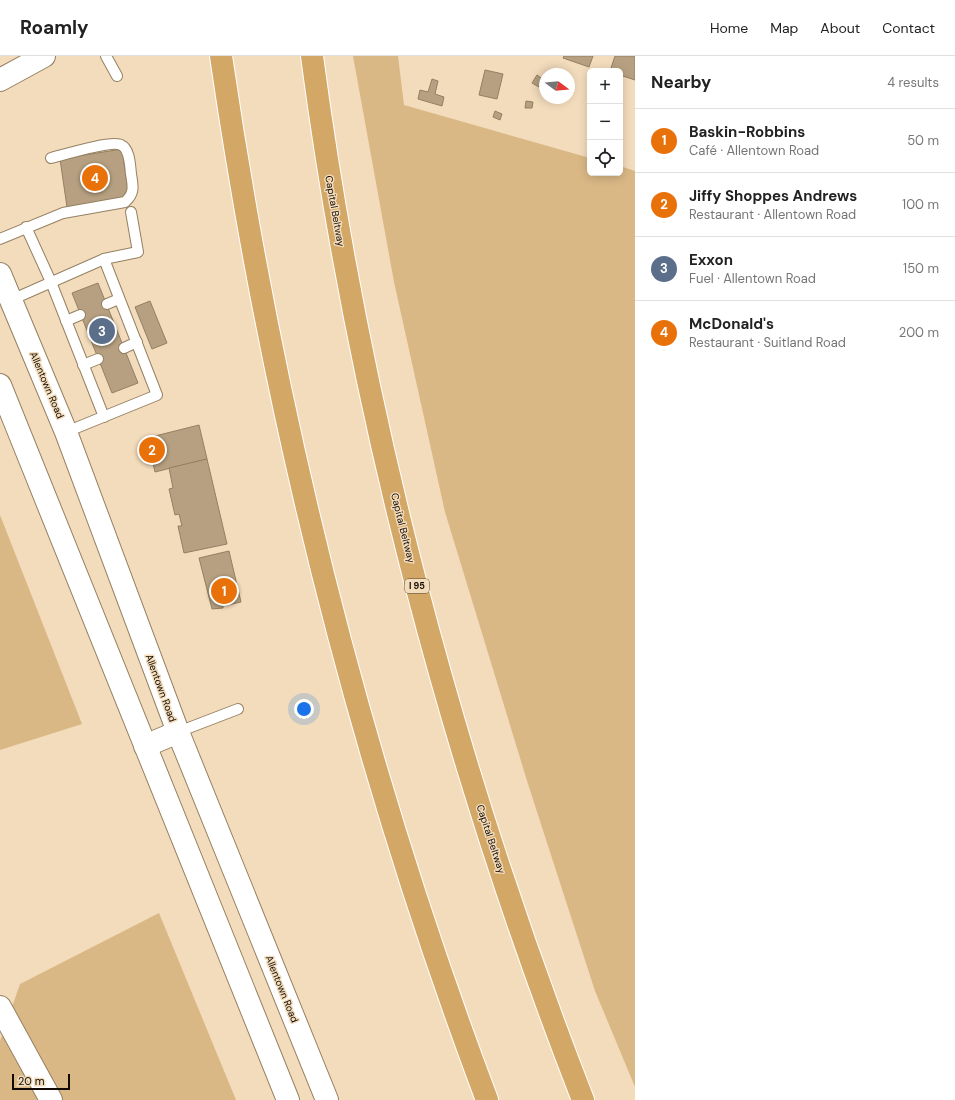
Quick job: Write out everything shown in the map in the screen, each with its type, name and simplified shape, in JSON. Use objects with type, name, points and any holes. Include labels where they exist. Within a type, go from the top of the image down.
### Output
[{"type":"highway","points":[[221,56],[236,160],[264,314],[295,461],[332,610],[375,767],[420,913],[487,1100]]},
{"type":"highway","name":"Capital Beltway","points":[[312,56],[325,152],[352,299],[382,445],[421,599],[463,753],[510,898],[560,1041],[583,1100]]},
{"type":"main road","points":[[0,80],[44,56]]},
{"type":"main road","name":"Allentown Road","points":[[0,274],[66,432],[178,732],[327,1100]]},
{"type":"main road","points":[[0,385],[288,1100]]},
{"type":"main road","points":[[145,746],[178,732]]},
{"type":"main road","points":[[0,1007],[51,1100]]},
{"type":"lane","points":[[106,56],[117,76]]},
{"type":"lane","points":[[0,239],[63,213],[125,202],[131,197],[133,190],[129,162],[126,149],[121,145],[101,146],[51,158]]},
{"type":"lane","points":[[11,300],[104,259],[138,252],[131,212]]},
{"type":"lane","points":[[29,226],[104,417]]},
{"type":"lane","points":[[66,432],[157,395],[104,259]]},
{"type":"lane","points":[[107,304],[119,299]]},
{"type":"lane","points":[[66,321],[80,315]]},
{"type":"lane","points":[[124,348],[137,342]]},
{"type":"lane","points":[[83,365],[98,359]]},
{"type":"lane","points":[[178,732],[238,709]]},
{"type":"shaded area","points":[[353,56],[398,56],[404,105],[587,157],[587,176],[623,176],[623,167],[635,171],[635,1087],[595,991],[528,784],[445,512],[394,282]]},
{"type":"shaded area","points":[[0,515],[82,724],[0,750]]},
{"type":"shaded area","points":[[159,913],[236,1100],[0,1100],[0,1041],[20,984]]},
{"type":"building","points":[[564,56],[593,56],[589,67],[563,58]]},
{"type":"building","points":[[615,56],[635,56],[635,80],[623,76],[623,68],[611,68]]},
{"type":"building","points":[[485,70],[503,74],[497,99],[479,95]]},
{"type":"building","points":[[537,75],[539,76],[539,87],[532,83]]},
{"type":"building","points":[[432,79],[438,81],[435,94],[444,97],[442,106],[418,99],[420,90],[428,92]]},
{"type":"building","points":[[526,101],[533,102],[532,108],[525,108]]},
{"type":"building","points":[[495,111],[502,114],[500,120],[493,117]]},
{"type":"building","points":[[122,149],[129,197],[67,207],[60,159]]},
{"type":"building","points":[[98,283],[138,383],[112,393],[72,293]]},
{"type":"building","points":[[150,301],[167,343],[152,349],[135,307]]},
{"type":"building","points":[[199,425],[207,459],[155,472],[147,438]]},
{"type":"building","points":[[207,459],[227,544],[184,553],[178,526],[182,526],[179,514],[175,515],[169,489],[173,488],[169,468]]},
{"type":"building","points":[[229,551],[241,602],[223,606],[223,608],[212,609],[199,558]]},
{"type":"place","name":"McDonald's","points":[[95,178]]},
{"type":"place","name":"Exxon","points":[[102,331]]},
{"type":"place","name":"Jiffy Shoppes Andrews","points":[[152,450]]},
{"type":"place","name":"Baskin-Robbins","points":[[224,591]]}]
